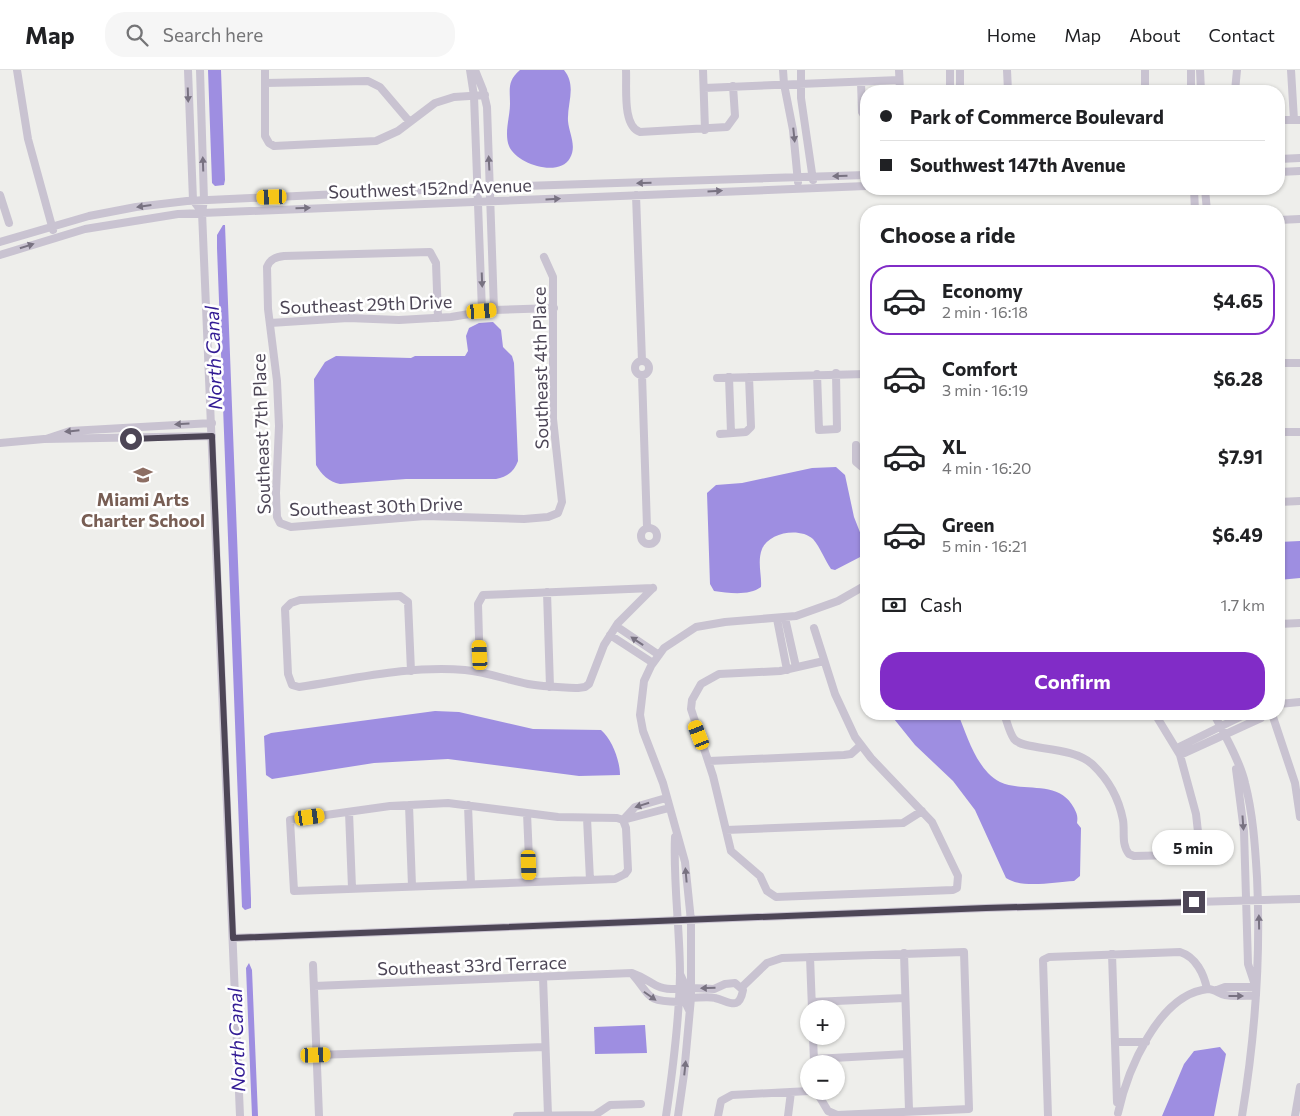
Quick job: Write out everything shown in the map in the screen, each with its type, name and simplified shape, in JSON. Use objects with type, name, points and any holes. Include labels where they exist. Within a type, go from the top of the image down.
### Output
[{"type":"street","points":[[16,70],[28,139],[55,237]]},
{"type":"street","points":[[188,70],[193,200],[202,212]]},
{"type":"street","points":[[200,70],[204,200],[202,212],[240,1116]]},
{"type":"street","points":[[265,70],[264,135],[269,143],[276,146],[370,142],[390,136],[428,107],[441,100],[485,95]]},
{"type":"street","points":[[470,70],[474,96],[482,311]]},
{"type":"street","points":[[475,70],[485,95],[494,310]]},
{"type":"street","points":[[626,70],[628,120],[634,129],[640,132],[724,128],[732,123],[734,116],[733,86]]},
{"type":"street","points":[[703,70],[705,130]]},
{"type":"street","points":[[783,70],[798,188]]},
{"type":"street","points":[[801,70],[802,106],[813,187]]},
{"type":"street","points":[[899,70],[900,85]]},
{"type":"street","points":[[950,70],[950,85]]},
{"type":"street","points":[[960,70],[960,85]]},
{"type":"street","points":[[1008,70],[1008,85]]},
{"type":"street","points":[[1144,85],[1145,70]]},
{"type":"street","points":[[1191,70],[1191,85]]},
{"type":"street","points":[[1200,70],[1201,85]]},
{"type":"street","points":[[1236,85],[1237,70]]},
{"type":"street","points":[[1291,70],[1297,120]]},
{"type":"street","points":[[704,88],[900,80]]},
{"type":"street","points":[[265,83],[368,81],[380,87],[409,122]]},
{"type":"street","points":[[789,108],[802,106]]},
{"type":"street","points":[[476,141],[488,141]]},
{"type":"street","points":[[1285,159],[1300,158]]},
{"type":"street","points":[[1285,172],[1300,171]]},
{"type":"street","name":"Southwest 152nd Avenue","points":[[0,242],[51,226],[121,209],[193,200],[490,187],[860,175]]},
{"type":"street","name":"Southwest 152nd Avenue","points":[[0,255],[55,237],[128,220],[202,212],[860,186]]},
{"type":"street","points":[[0,195],[9,223]]},
{"type":"street","points":[[636,195],[642,361],[636,367],[638,373],[642,374],[648,528]]},
{"type":"street","points":[[1285,220],[1300,219]]},
{"type":"street","points":[[480,252],[492,251]]},
{"type":"street","name":"Southeast 7th Place","points":[[280,523],[277,517],[276,493],[279,426],[277,381],[270,323],[267,267],[274,258],[430,252],[436,263],[438,318]]},
{"type":"street","name":"Southeast 4th Place","points":[[544,257],[553,277],[553,406],[561,510]]},
{"type":"street","name":"Southeast 29th Drive","points":[[270,323],[348,318],[399,320],[438,318],[482,311],[554,308]]},
{"type":"street","points":[[1285,363],[1300,363]]},
{"type":"street","points":[[817,374],[819,430],[837,429],[836,374]]},
{"type":"street","points":[[718,378],[860,374]]},
{"type":"street","points":[[729,377],[731,433]]},
{"type":"street","points":[[720,434],[746,432],[751,427],[749,377]]},
{"type":"street","points":[[44,440],[63,432],[77,430],[212,423]]},
{"type":"street","points":[[1285,432],[1300,432]]},
{"type":"street","points":[[0,443],[44,440],[212,436]]},
{"type":"street","points":[[856,445],[856,462],[860,465]]},
{"type":"street","points":[[1285,502],[1300,501]]},
{"type":"street","name":"Southeast 30th Drive","points":[[280,523],[291,527],[322,526],[425,516],[524,519],[554,516],[561,510]]},
{"type":"street","points":[[411,671],[408,602],[405,598],[400,596],[300,600],[288,605],[285,609],[288,674],[292,686],[299,687],[411,671],[440,669],[480,672],[550,687],[578,688],[589,684],[596,661],[616,626],[633,606],[653,588],[488,594],[478,601],[480,672]]},
{"type":"street","points":[[678,1116],[684,1074],[691,988],[691,921],[685,862],[643,731],[640,715],[644,681],[653,662],[659,655],[681,635],[696,627],[726,622],[781,618],[816,610],[860,588]]},
{"type":"street","points":[[620,589],[631,596],[633,606]]},
{"type":"street","points":[[547,592],[550,687]]},
{"type":"street","points":[[781,618],[796,667]]},
{"type":"street","points":[[781,618],[786,670]]},
{"type":"street","points":[[1285,624],[1300,623]]},
{"type":"street","points":[[616,626],[659,655]]},
{"type":"street","points":[[814,628],[845,718],[861,745],[932,822],[958,876],[957,888],[953,890],[776,897],[771,895],[760,876],[731,852],[709,761],[690,709],[695,692],[700,684],[719,674],[764,673],[824,661]]},
{"type":"street","points":[[610,635],[653,662]]},
{"type":"street","points":[[784,653],[792,651]]},
{"type":"street","points":[[1285,703],[1300,702]]},
{"type":"street","points":[[1006,720],[1014,739],[1021,744],[1080,755],[1108,782],[1118,802],[1123,821],[1124,842],[1129,854],[1134,856],[1168,855],[1184,851],[1195,839],[1198,832],[1196,814],[1178,752],[1159,720]]},
{"type":"street","points":[[1217,720],[1245,781],[1254,830],[1260,963],[1256,987],[1256,1020],[1242,1116]]},
{"type":"street","points":[[1178,752],[1192,740],[1233,720]]},
{"type":"street","points":[[1178,752],[1196,748],[1225,736],[1250,720]]},
{"type":"street","points":[[1274,720],[1295,783],[1300,817]]},
{"type":"street","points":[[1192,740],[1196,748]]},
{"type":"street","points":[[709,761],[844,755],[851,754],[861,745]]},
{"type":"street","points":[[1234,757],[1241,795],[1248,964],[1256,987]]},
{"type":"street","points":[[623,820],[635,807],[666,798]]},
{"type":"street","points":[[623,820],[626,828],[628,870],[621,877],[590,880],[294,891],[290,820],[409,805],[448,803],[558,817],[623,820],[669,808]]},
{"type":"street","points":[[409,805],[412,886]]},
{"type":"street","points":[[468,805],[471,884]]},
{"type":"street","points":[[726,830],[903,823],[909,821],[922,811]]},
{"type":"street","points":[[349,812],[352,888]]},
{"type":"street","points":[[527,813],[530,882]]},
{"type":"street","points":[[587,818],[590,880]]},
{"type":"street","points":[[666,1116],[674,1062],[680,974],[674,864],[675,830]]},
{"type":"street","points":[[233,938],[986,908],[1300,899]]},
{"type":"street","points":[[741,988],[774,960],[904,953],[964,952],[969,1109],[909,1110],[837,1115],[828,1111],[821,1100]]},
{"type":"street","points":[[1048,1116],[1043,960],[1050,957],[1180,952],[1189,954],[1202,972],[1207,989]]},
{"type":"street","points":[[904,953],[909,1110]]},
{"type":"street","points":[[1112,954],[1118,1114]]},
{"type":"street","points":[[810,957],[812,1000]]},
{"type":"street","points":[[1248,964],[1260,963]]},
{"type":"street","points":[[313,965],[319,1116]]},
{"type":"street","points":[[632,973],[645,978],[659,989],[679,989]]},
{"type":"street","points":[[632,973],[651,998],[658,1001],[679,1002]]},
{"type":"street","name":"Southeast 33rd Terrace","points":[[314,986],[632,973]]},
{"type":"street","points":[[680,974],[690,998]]},
{"type":"street","points":[[543,977],[548,1115]]},
{"type":"street","points":[[690,998],[715,998],[730,1004],[736,1003],[742,996],[741,988],[735,983],[725,984],[714,989],[691,988]]},
{"type":"street","points":[[722,1001],[725,993],[725,984]]},
{"type":"street","points":[[1118,1114],[1124,1084],[1158,1020],[1174,1004],[1207,989],[1256,987]]},
{"type":"street","points":[[679,989],[689,1010]]},
{"type":"street","points":[[1217,990],[1226,996],[1256,996]]},
{"type":"street","points":[[845,1003],[905,998]]},
{"type":"street","points":[[1115,1042],[1146,1042]]},
{"type":"street","points":[[316,1055],[545,1047]]},
{"type":"street","points":[[845,1059],[907,1054]]},
{"type":"street","points":[[1295,1116],[1300,1087]]},
{"type":"street","points":[[788,1116],[791,1092]]},
{"type":"street","points":[[718,1116],[721,1101],[732,1095],[800,1092]]},
{"type":"street","points":[[517,1116],[596,1115],[610,1105],[641,1104]]},
{"type":"shaded area","points":[[208,70],[221,70],[225,180],[224,185],[215,186],[212,183]]},
{"type":"shaded area","points":[[520,70],[564,70],[568,76],[571,88],[568,121],[573,149],[570,158],[565,164],[548,168],[528,163],[513,153],[509,146],[507,130],[510,109],[510,86],[513,78]]},
{"type":"shaded area","name":"North Canal","points":[[223,225],[225,225],[251,899],[251,908],[245,910],[242,907],[217,248],[217,235]]},
{"type":"shaded area","points":[[493,322],[501,330],[503,347],[512,356],[514,363],[518,461],[510,473],[496,479],[406,479],[340,484],[323,474],[316,465],[314,379],[325,362],[336,356],[411,358],[415,356],[465,356],[468,351],[466,336],[469,328],[479,323]]},
{"type":"shaded area","points":[[836,467],[845,475],[854,517],[860,532],[860,557],[835,570],[831,569],[813,539],[801,533],[785,533],[771,539],[762,549],[760,559],[761,587],[745,593],[714,591],[710,584],[707,493],[716,485],[742,483],[812,468]]},
{"type":"shaded area","points":[[1300,541],[1300,578],[1285,579],[1285,542]]},
{"type":"shaded area","points":[[435,711],[459,712],[533,729],[601,730],[609,739],[615,751],[620,775],[579,776],[448,759],[374,763],[272,779],[266,775],[264,736],[271,733]]},
{"type":"shaded area","points":[[895,720],[960,720],[978,760],[994,778],[1009,785],[1050,790],[1059,793],[1067,799],[1076,812],[1077,823],[1081,828],[1080,876],[1074,881],[1039,884],[1021,883],[1006,878],[975,810],[953,781],[915,745]]},
{"type":"shaded area","name":"North Canal","points":[[249,963],[252,970],[258,1116],[252,1116],[246,968]]},
{"type":"shaded area","points":[[645,1025],[647,1053],[595,1054],[594,1027]]},
{"type":"shaded area","points":[[1220,1047],[1226,1054],[1214,1116],[1162,1116],[1184,1064],[1194,1051]]},
{"type":"place","name":"Miami Arts Charter School","points":[[143,475]]},
{"type":"route","points":[[131,439],[212,436],[233,938],[986,908],[1194,902]]}]
